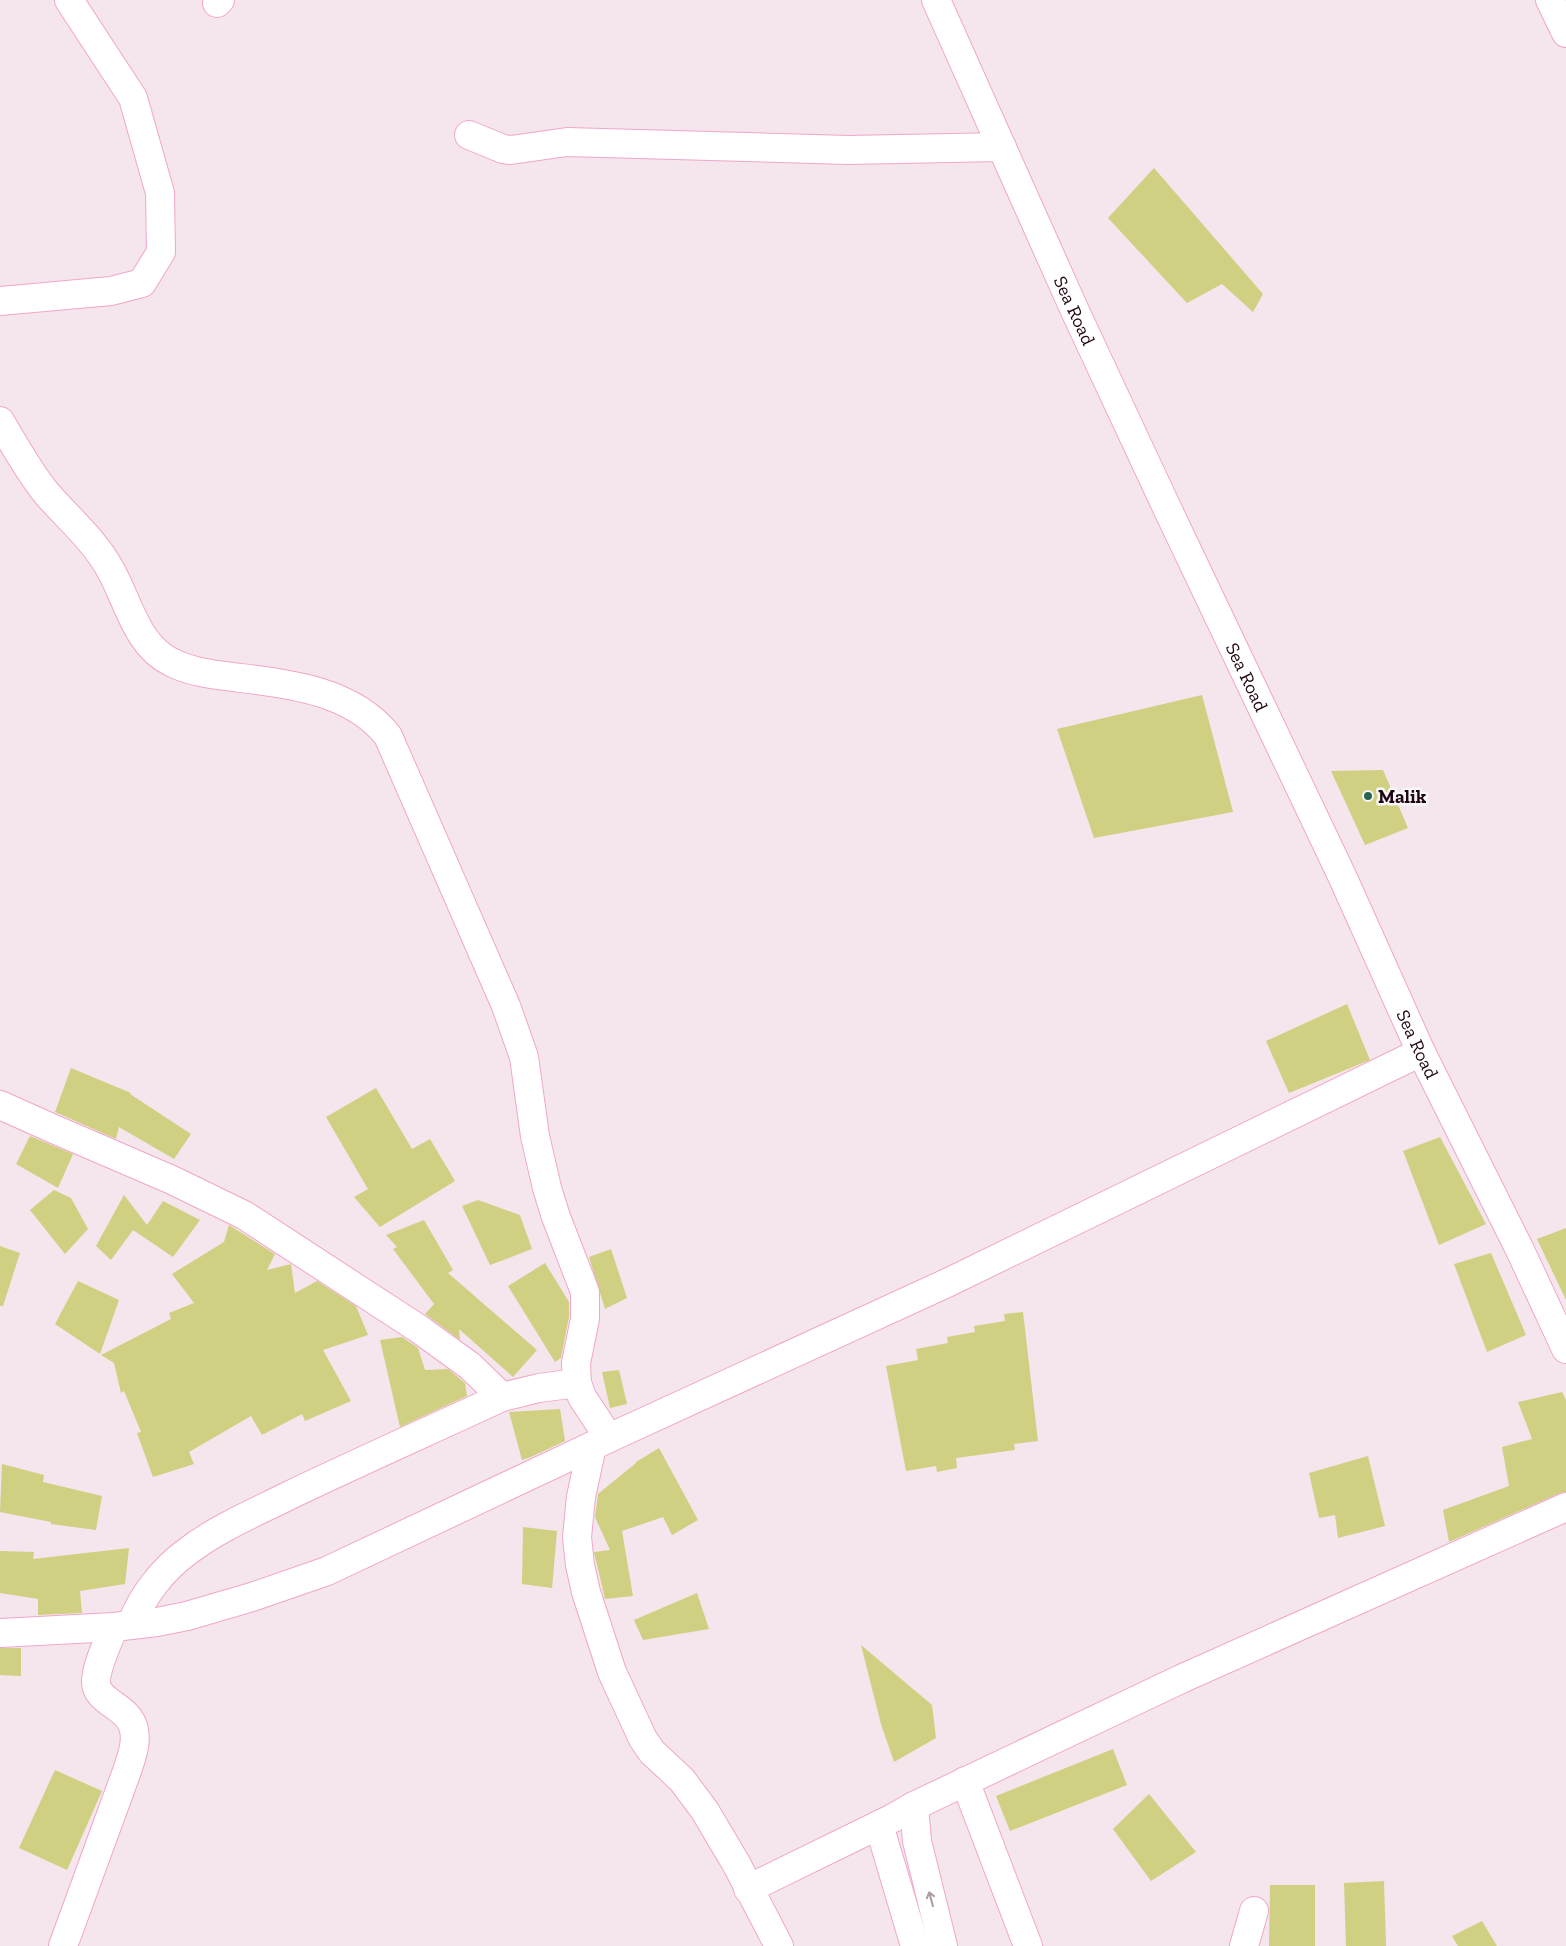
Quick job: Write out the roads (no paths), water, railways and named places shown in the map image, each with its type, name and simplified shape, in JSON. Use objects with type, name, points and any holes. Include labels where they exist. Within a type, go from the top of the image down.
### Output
[{"type":"street","points":[[0,301],[111,292],[142,283],[161,252],[160,193],[133,98],[69,0]]},
{"type":"street","name":"Sea Road","points":[[936,0],[1166,508],[1343,878],[1421,1052],[1520,1250],[1566,1350]]},
{"type":"street","points":[[1550,0],[1566,33]]},
{"type":"street","points":[[469,135],[503,149],[511,150],[567,142],[848,150],[1002,147]]},
{"type":"street","points":[[0,421],[46,492],[110,567],[139,630],[159,654],[171,662],[210,674],[287,684],[332,697],[371,717],[388,736],[506,1006],[520,1044],[547,1188],[585,1292],[586,1319],[576,1363],[577,1383],[601,1442],[581,1497],[577,1537],[586,1592],[612,1672],[643,1739],[652,1752],[682,1780],[697,1798],[779,1946]]},
{"type":"street","points":[[0,1633],[123,1626],[165,1621],[214,1609],[328,1571],[601,1442],[975,1270],[1421,1052]]},
{"type":"street","points":[[0,1104],[172,1180],[244,1216],[419,1329],[470,1366],[502,1397]]},
{"type":"street","points":[[63,1946],[128,1771],[134,1744],[135,1732],[132,1722],[121,1709],[98,1692],[96,1674],[123,1626],[136,1611],[154,1584],[187,1551],[208,1538],[256,1512],[368,1458],[502,1397],[539,1388],[577,1383]]},
{"type":"street","points":[[748,1889],[965,1781],[1165,1686],[1566,1507]]},
{"type":"street","points":[[965,1781],[1028,1946]]},
{"type":"street","points":[[914,1806],[917,1841],[943,1946]]},
{"type":"street","points":[[879,1825],[915,1946]]},
{"type":"street","points":[[1244,1946],[1254,1911]]},
{"type":"place","name":"Malik","points":[[1368,796]]}]
